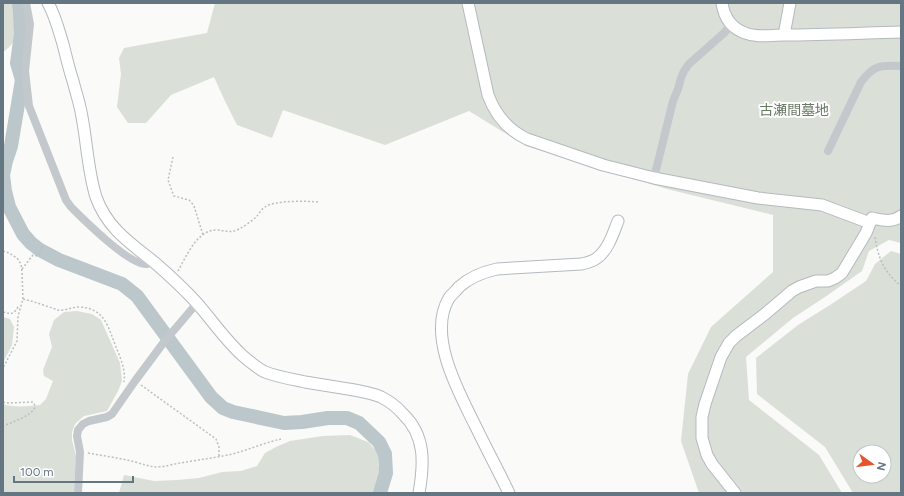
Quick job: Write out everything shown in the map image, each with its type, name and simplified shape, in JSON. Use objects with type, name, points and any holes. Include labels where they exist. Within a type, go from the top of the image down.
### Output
[{"type":"street","points":[[26,3],[30,24],[25,71],[29,106],[66,200],[71,207],[118,250],[135,261],[147,264],[153,262]]},
{"type":"street","points":[[48,3],[51,8],[78,98],[92,182],[96,197],[112,226],[121,236],[173,279],[233,346],[254,365],[264,371],[288,379],[373,394],[381,397],[397,408],[410,420],[417,433],[421,447],[423,467],[419,493]]},
{"type":"street","points":[[468,3],[488,95],[498,114],[518,135],[603,165],[654,178],[758,198],[822,205],[871,220],[887,222],[901,216]]},
{"type":"street","points":[[722,3],[724,12],[731,24],[738,30],[751,35],[901,32]]},
{"type":"street","points":[[784,35],[790,3]]},
{"type":"street","points":[[654,178],[673,101],[684,71],[689,64],[724,33],[731,24]]},
{"type":"street","points":[[828,151],[861,82],[868,73],[878,66],[901,66]]},
{"type":"street","points":[[735,493],[712,464],[707,455],[702,438],[702,417],[721,357],[729,343],[736,336],[792,291],[799,287],[816,282],[828,281],[842,273],[866,233],[871,220]]},
{"type":"street","points":[[509,493],[458,390],[448,364],[441,330],[442,318],[449,298],[465,282],[474,276],[497,269],[581,264],[596,259],[605,249],[618,221]]},
{"type":"street","points":[[78,493],[80,452],[77,436],[78,430],[89,421],[107,417],[112,414],[164,342],[196,303]]},
{"type":"path","points":[[173,157],[168,180],[173,194],[174,196],[189,200],[194,206],[203,235]]},
{"type":"path","points":[[173,279],[194,243],[210,231],[233,232],[240,229],[256,217],[264,207],[273,203],[319,202]]},
{"type":"path","points":[[871,220],[877,251],[886,272],[901,286]]},
{"type":"path","points":[[22,270],[33,255],[38,256],[44,245]]},
{"type":"path","points":[[3,251],[17,258],[21,264],[23,299],[18,316],[17,341],[3,368]]},
{"type":"path","points":[[23,299],[58,310],[77,307],[97,311],[106,322],[121,358],[125,378],[123,390],[125,395]]},
{"type":"path","points":[[3,312],[11,314],[14,313],[18,307],[20,307]]},
{"type":"path","points":[[135,381],[216,439],[220,456]]},
{"type":"path","points":[[3,402],[32,402],[36,407],[34,411],[29,414],[3,426]]},
{"type":"path","points":[[80,452],[136,462],[152,467],[162,467],[220,456],[281,439]]},
{"type":"green space","points":[[3,3],[15,3],[18,17],[18,30],[14,42],[3,52]]},
{"type":"green space","name":"古瀬間墓地","points":[[215,3],[901,3],[901,243],[889,240],[869,251],[862,271],[793,318],[746,357],[749,400],[819,455],[842,493],[699,493],[681,441],[688,374],[711,327],[773,272],[773,215],[667,189],[526,146],[469,111],[385,145],[283,110],[272,138],[237,125],[214,77],[171,95],[146,123],[128,123],[117,107],[121,74],[119,58],[124,48],[207,33]]},
{"type":"green space","points":[[891,251],[901,254],[901,493],[853,493],[825,447],[757,394],[756,358],[798,325],[866,281],[875,264]]},
{"type":"green space","points":[[77,311],[92,314],[101,320],[120,363],[122,381],[118,391],[107,411],[84,416],[75,424],[72,432],[72,440],[76,456],[74,493],[3,493],[3,404],[16,406],[40,405],[46,399],[53,381],[44,376],[43,370],[52,347],[49,334],[54,320],[64,312]]},
{"type":"green space","points":[[3,317],[10,319],[14,327],[12,345],[3,363]]},
{"type":"green space","points":[[350,435],[368,442],[378,453],[378,466],[381,471],[376,493],[119,493],[124,475],[154,481],[199,478],[222,472],[241,471],[257,466],[265,453],[290,441],[323,436]]},
{"type":"waterway","points":[[19,3],[21,34],[17,63],[22,80],[11,146],[3,175],[9,207],[23,234],[40,250],[59,260],[122,284],[137,296],[211,397],[223,408],[233,412],[284,423],[328,418],[347,418],[359,423],[379,442],[385,454],[386,473],[380,493]]}]
